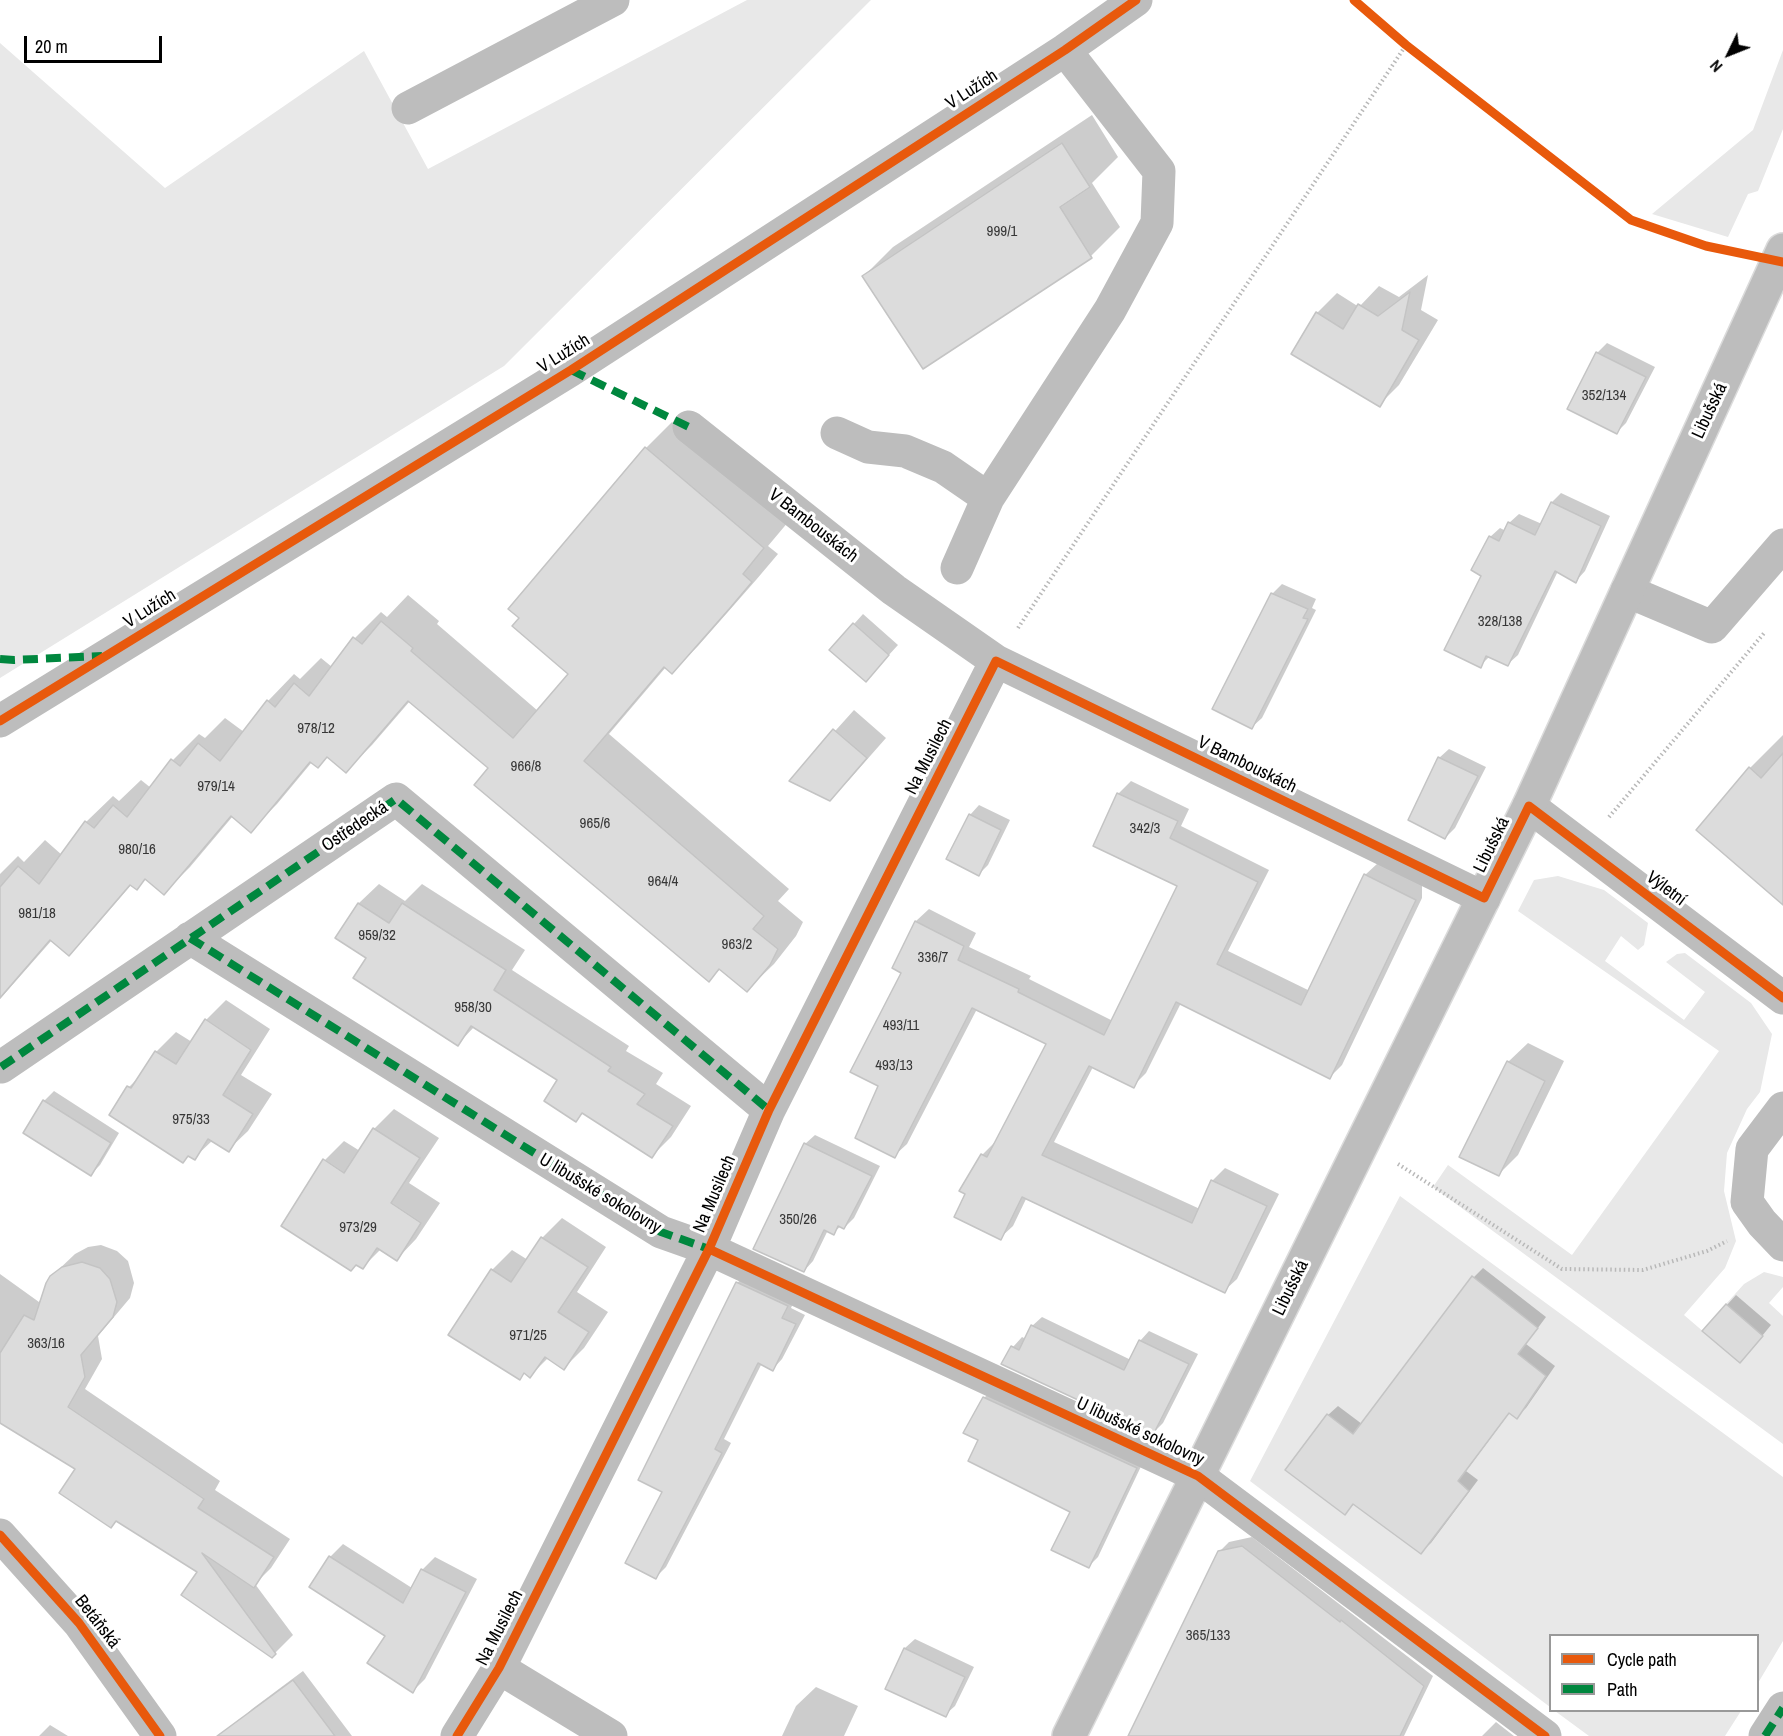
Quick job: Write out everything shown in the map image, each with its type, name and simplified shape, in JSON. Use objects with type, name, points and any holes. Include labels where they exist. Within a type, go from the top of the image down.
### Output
[{"type":"street","points":[[408,108],[613,0]]},
{"type":"street","name":"V Lužích","points":[[0,721],[572,370],[1065,50],[1136,0]]},
{"type":"street","points":[[957,568],[988,498],[1110,310],[1157,224],[1159,171],[1065,50]]},
{"type":"street","name":"Libušská","points":[[1068,1736],[1364,1143],[1529,806],[1783,250]]},
{"type":"street","name":"V Bambouskách","points":[[688,427],[894,590],[996,661],[1484,898]]},
{"type":"street","points":[[837,433],[868,447],[904,451],[943,466],[988,498]]},
{"type":"street","points":[[1628,591],[1712,627],[1783,545]]},
{"type":"street","name":"Na Musilech","points":[[457,1736],[499,1668],[709,1249],[769,1110],[996,661]]},
{"type":"street","name":"Ostředecká","points":[[1,1067],[396,799],[769,1110]]},
{"type":"street","name":"Výletní","points":[[1529,806],[1783,998]]},
{"type":"street","name":"U libušské sokolovny","points":[[190,938],[661,1232],[709,1249],[1198,1476],[1545,1736]]},
{"type":"street","points":[[1773,1234],[1747,1202],[1752,1149],[1783,1108]]},
{"type":"street","name":"Betáňská","points":[[0,1535],[79,1623],[160,1736]]},
{"type":"street","points":[[499,1668],[611,1736]]},
{"type":"street","points":[[1765,1736],[1783,1708]]},
{"type":"path","points":[[1354,0],[1406,45],[1631,220],[1706,246],[1735,252]]},
{"type":"path","points":[[996,661],[1406,45]]},
{"type":"path","points":[[1589,851],[1610,815],[1768,629]]},
{"type":"path","points":[[1364,1143],[1562,1269],[1644,1270],[1773,1234]]},
{"type":"shaded area","points":[[747,0],[871,0],[504,366],[0,678],[0,43],[165,188],[364,51],[428,169]]},
{"type":"shaded area","points":[[1783,50],[1783,129],[1758,191],[1748,194],[1728,237],[1652,214],[1753,130]]},
{"type":"shaded area","points":[[1558,876],[1604,890],[1648,923],[1644,945],[1638,950],[1621,936],[1605,961],[1684,1020],[1705,992],[1666,962],[1677,954],[1685,953],[1751,1003],[1772,1034],[1760,1092],[1747,1109],[1727,1153],[1724,1191],[1736,1241],[1725,1268],[1684,1315],[1740,1363],[1763,1336],[1726,1304],[1744,1284],[1764,1272],[1783,1277],[1783,1287],[1769,1303],[1783,1316],[1783,1444],[1433,1187],[1448,1165],[1572,1255],[1719,1051],[1518,911],[1534,880]]},
{"type":"shaded area","points":[[1400,1196],[1783,1477],[1783,1641],[1759,1681],[1759,1634],[1549,1634],[1549,1706],[1250,1481]]},
{"type":"shaded area","points":[[1556,1712],[1740,1712],[1725,1736],[1589,1736]]},
{"type":"building","points":[[1062,143],[1090,187],[1060,207],[1092,258],[923,369],[862,276]]},
{"type":"building","points":[[1410,292],[1402,330],[1419,340],[1380,407],[1291,354],[1316,312],[1343,329],[1358,304],[1378,316]]},
{"type":"building","points":[[1596,352],[1646,377],[1617,434],[1567,409]]},
{"type":"building","points":[[645,447],[764,548],[743,574],[752,582],[672,674],[664,667],[584,761],[764,916],[753,929],[778,949],[770,965],[747,992],[719,969],[709,982],[474,785],[488,768],[408,701],[346,773],[327,757],[318,768],[310,762],[251,833],[231,816],[164,895],[145,879],[137,890],[130,885],[69,956],[50,940],[0,998],[0,887],[18,866],[39,884],[85,821],[94,828],[113,805],[127,817],[171,759],[180,766],[198,743],[220,761],[267,700],[275,707],[294,683],[309,696],[353,637],[362,644],[381,621],[413,648],[411,651],[513,738],[568,674],[512,626],[519,618],[508,609]]},
{"type":"building","points":[[1551,502],[1601,526],[1576,583],[1555,571],[1508,666],[1486,656],[1481,668],[1444,650],[1481,576],[1471,570],[1489,536],[1499,541],[1508,522],[1535,535]]},
{"type":"building","points":[[1271,593],[1308,609],[1303,618],[1308,619],[1252,729],[1212,709]]},
{"type":"building","points":[[853,623],[889,655],[866,682],[829,650]]},
{"type":"building","points":[[833,729],[867,758],[830,801],[789,781]]},
{"type":"building","points":[[1783,753],[1783,905],[1696,830],[1749,767],[1761,778]]},
{"type":"building","points":[[1438,757],[1478,776],[1445,839],[1408,820]]},
{"type":"building","points":[[1117,793],[1178,821],[1170,838],[1258,882],[1217,964],[1301,1005],[1364,874],[1416,900],[1330,1079],[1176,1002],[1134,1088],[1089,1066],[1042,1155],[1192,1223],[1211,1180],[1267,1206],[1225,1293],[1022,1197],[1001,1240],[954,1217],[965,1194],[959,1191],[981,1154],[987,1157],[1046,1044],[972,1008],[895,1158],[855,1138],[878,1086],[850,1072],[901,973],[892,968],[915,921],[964,946],[958,960],[1019,989],[1018,992],[1104,1035],[1177,886],[1093,846]]},
{"type":"building","points":[[969,814],[1001,830],[979,876],[946,859]]},
{"type":"building","points":[[358,903],[389,923],[402,903],[506,970],[494,990],[611,1067],[608,1071],[645,1094],[637,1104],[673,1126],[652,1158],[582,1113],[576,1122],[544,1101],[557,1080],[471,1026],[458,1046],[353,978],[366,958],[335,938]]},
{"type":"building","points":[[205,1019],[251,1050],[223,1095],[253,1114],[229,1152],[208,1139],[195,1160],[188,1156],[183,1163],[109,1115],[127,1086],[131,1088],[155,1051],[176,1064]]},
{"type":"building","points":[[1507,1061],[1545,1081],[1499,1176],[1459,1157]]},
{"type":"building","points":[[43,1100],[111,1143],[91,1176],[23,1133]]},
{"type":"building","points":[[373,1128],[420,1158],[391,1203],[421,1223],[397,1261],[377,1248],[363,1269],[356,1265],[351,1271],[281,1226],[323,1159],[344,1173]]},
{"type":"building","points":[[804,1143],[872,1176],[844,1229],[838,1226],[834,1235],[824,1230],[804,1272],[753,1249]]},
{"type":"building","points":[[541,1237],[588,1267],[558,1312],[589,1332],[564,1370],[545,1357],[530,1378],[524,1373],[520,1380],[448,1335],[491,1269],[511,1282]]},
{"type":"building","points":[[82,1262],[100,1268],[110,1279],[117,1302],[113,1317],[81,1355],[85,1377],[68,1407],[204,1499],[198,1508],[274,1557],[254,1588],[202,1553],[276,1654],[272,1658],[181,1595],[197,1572],[116,1521],[111,1528],[59,1493],[75,1469],[0,1423],[0,1353],[24,1315],[34,1320],[50,1276],[62,1267]]},
{"type":"building","points":[[1472,1276],[1538,1328],[1518,1354],[1546,1376],[1517,1419],[1509,1413],[1458,1481],[1469,1491],[1421,1554],[1353,1504],[1345,1515],[1285,1470],[1327,1414],[1353,1434]]},
{"type":"building","points":[[736,1282],[788,1306],[782,1318],[796,1324],[773,1371],[758,1363],[715,1449],[722,1453],[656,1579],[625,1563],[662,1492],[638,1480]]},
{"type":"building","points":[[1726,1304],[1763,1336],[1740,1363],[1702,1331]]},
{"type":"building","points":[[1031,1325],[1124,1370],[1139,1340],[1189,1364],[1153,1435],[1001,1364],[1011,1346],[1019,1350]]},
{"type":"building","points":[[983,1397],[1137,1468],[1089,1568],[1051,1550],[1070,1512],[968,1461],[978,1440],[963,1433]]},
{"type":"building","points":[[1242,1546],[1424,1686],[1400,1736],[1128,1736],[1218,1551]]},
{"type":"building","points":[[329,1556],[403,1603],[421,1569],[466,1592],[413,1693],[367,1663],[385,1636],[309,1587]]},
{"type":"building","points":[[904,1648],[965,1677],[946,1717],[885,1689]]},
{"type":"building","points":[[293,1680],[335,1736],[217,1736]]},
{"type":"marked path","points":[[571,370],[689,427]]},
{"type":"marked path","points":[[0,659],[102,656]]},
{"type":"marked path","points":[[1,1067],[396,799],[769,1110]]},
{"type":"marked path","points":[[190,938],[661,1232],[709,1249]]},
{"type":"marked path","points":[[1765,1736],[1783,1708]]},
{"type":"cycle path","points":[[0,721],[571,370],[1065,50],[1136,0]]},
{"type":"cycle path","points":[[1354,0],[1406,45],[1631,220],[1706,246],[1783,262]]},
{"type":"cycle path","points":[[457,1736],[499,1668],[709,1249],[769,1110],[996,661],[1484,898],[1529,806],[1783,998]]},
{"type":"cycle path","points":[[709,1249],[1198,1476],[1545,1736]]},
{"type":"cycle path","points":[[0,1535],[79,1623],[160,1736]]}]
